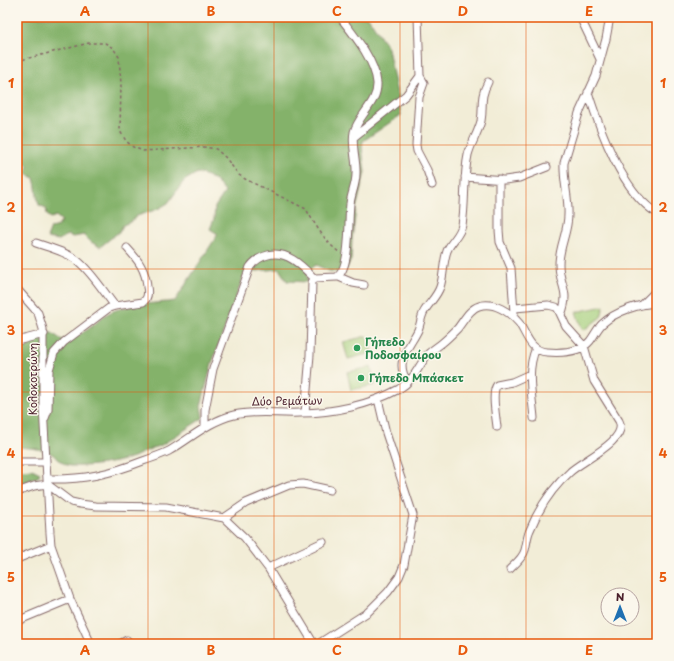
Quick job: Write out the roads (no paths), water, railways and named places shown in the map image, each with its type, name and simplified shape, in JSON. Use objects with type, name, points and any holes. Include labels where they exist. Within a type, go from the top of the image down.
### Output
[{"type":"street","points":[[339,277],[344,268],[346,259],[350,204],[356,183],[357,173],[354,137],[356,128],[374,100],[377,84],[376,76],[359,40],[340,17]]},
{"type":"street","points":[[418,17],[420,76],[424,83],[420,97],[416,145],[432,186]]},
{"type":"street","points":[[580,17],[600,59]]},
{"type":"street","points":[[561,315],[566,298],[559,268],[559,258],[569,212],[564,163],[571,136],[588,92],[596,76],[610,17]]},
{"type":"street","points":[[354,137],[406,95],[420,76]]},
{"type":"street","points":[[408,382],[403,372],[403,359],[408,345],[419,329],[424,312],[438,293],[446,253],[449,246],[460,231],[463,212],[465,177],[470,147],[481,120],[482,94],[488,82]]},
{"type":"street","points":[[588,92],[603,136],[611,153],[636,195],[648,208],[657,213]]},
{"type":"street","points":[[465,177],[499,179],[519,178],[547,167]]},
{"type":"street","points":[[499,179],[500,239],[511,268],[515,308],[513,318]]},
{"type":"street","points":[[36,243],[65,253],[79,262],[91,273],[115,306]]},
{"type":"street","points":[[44,420],[48,410],[49,370],[54,353],[64,342],[103,312],[115,306],[143,302],[148,296],[147,279],[144,269],[127,248]]},
{"type":"street","points":[[205,427],[205,410],[213,369],[250,267],[254,261],[267,255],[281,254],[296,262],[314,278],[339,277],[353,283],[364,285]]},
{"type":"street","points":[[305,413],[310,355],[312,282],[314,278]]},
{"type":"street","name":"Κολοκοτρώνη","points":[[17,288],[40,315],[44,334],[44,420],[52,545],[70,598],[91,644]]},
{"type":"street","points":[[642,305],[657,290]]},
{"type":"street","points":[[534,418],[530,374],[531,358],[536,348],[542,352],[574,351],[588,343],[600,326],[606,321],[642,305],[657,303]]},
{"type":"street","name":"Δύο Ρεμάτων","points":[[17,492],[47,481],[92,477],[126,468],[167,452],[218,420],[240,414],[258,412],[305,413],[340,409],[378,399],[400,388],[408,382],[417,373],[428,354],[446,340],[476,308],[485,305],[504,310],[520,325],[530,342],[536,348]]},
{"type":"street","points":[[510,569],[525,552],[529,531],[549,495],[569,472],[600,451],[612,441],[621,430],[621,424],[594,381],[584,346],[566,326],[556,307],[548,305],[515,308]]},
{"type":"street","points":[[17,341],[44,334]]},
{"type":"street","points":[[497,427],[494,394],[496,386],[512,382],[530,374]]},
{"type":"street","points":[[318,644],[368,612],[388,592],[399,577],[404,565],[413,515],[386,433],[378,399]]},
{"type":"street","points":[[17,462],[46,462]]},
{"type":"street","points":[[17,468],[26,462]]},
{"type":"street","points":[[47,481],[72,502],[80,504],[96,506],[166,507],[224,518],[245,538],[268,568],[314,644]]},
{"type":"street","points":[[224,518],[249,501],[289,485],[303,484],[330,490]]},
{"type":"street","points":[[268,568],[323,542]]},
{"type":"street","points":[[17,559],[52,545]]},
{"type":"street","points":[[17,621],[70,598]]},
{"type":"street","points":[[120,644],[127,640]]},
{"type":"place","name":"Γήπεδο Ποδοσφαίρου","points":[[357,348]]},
{"type":"place","name":"Γήπεδο Μπάσκετ","points":[[361,378]]}]
